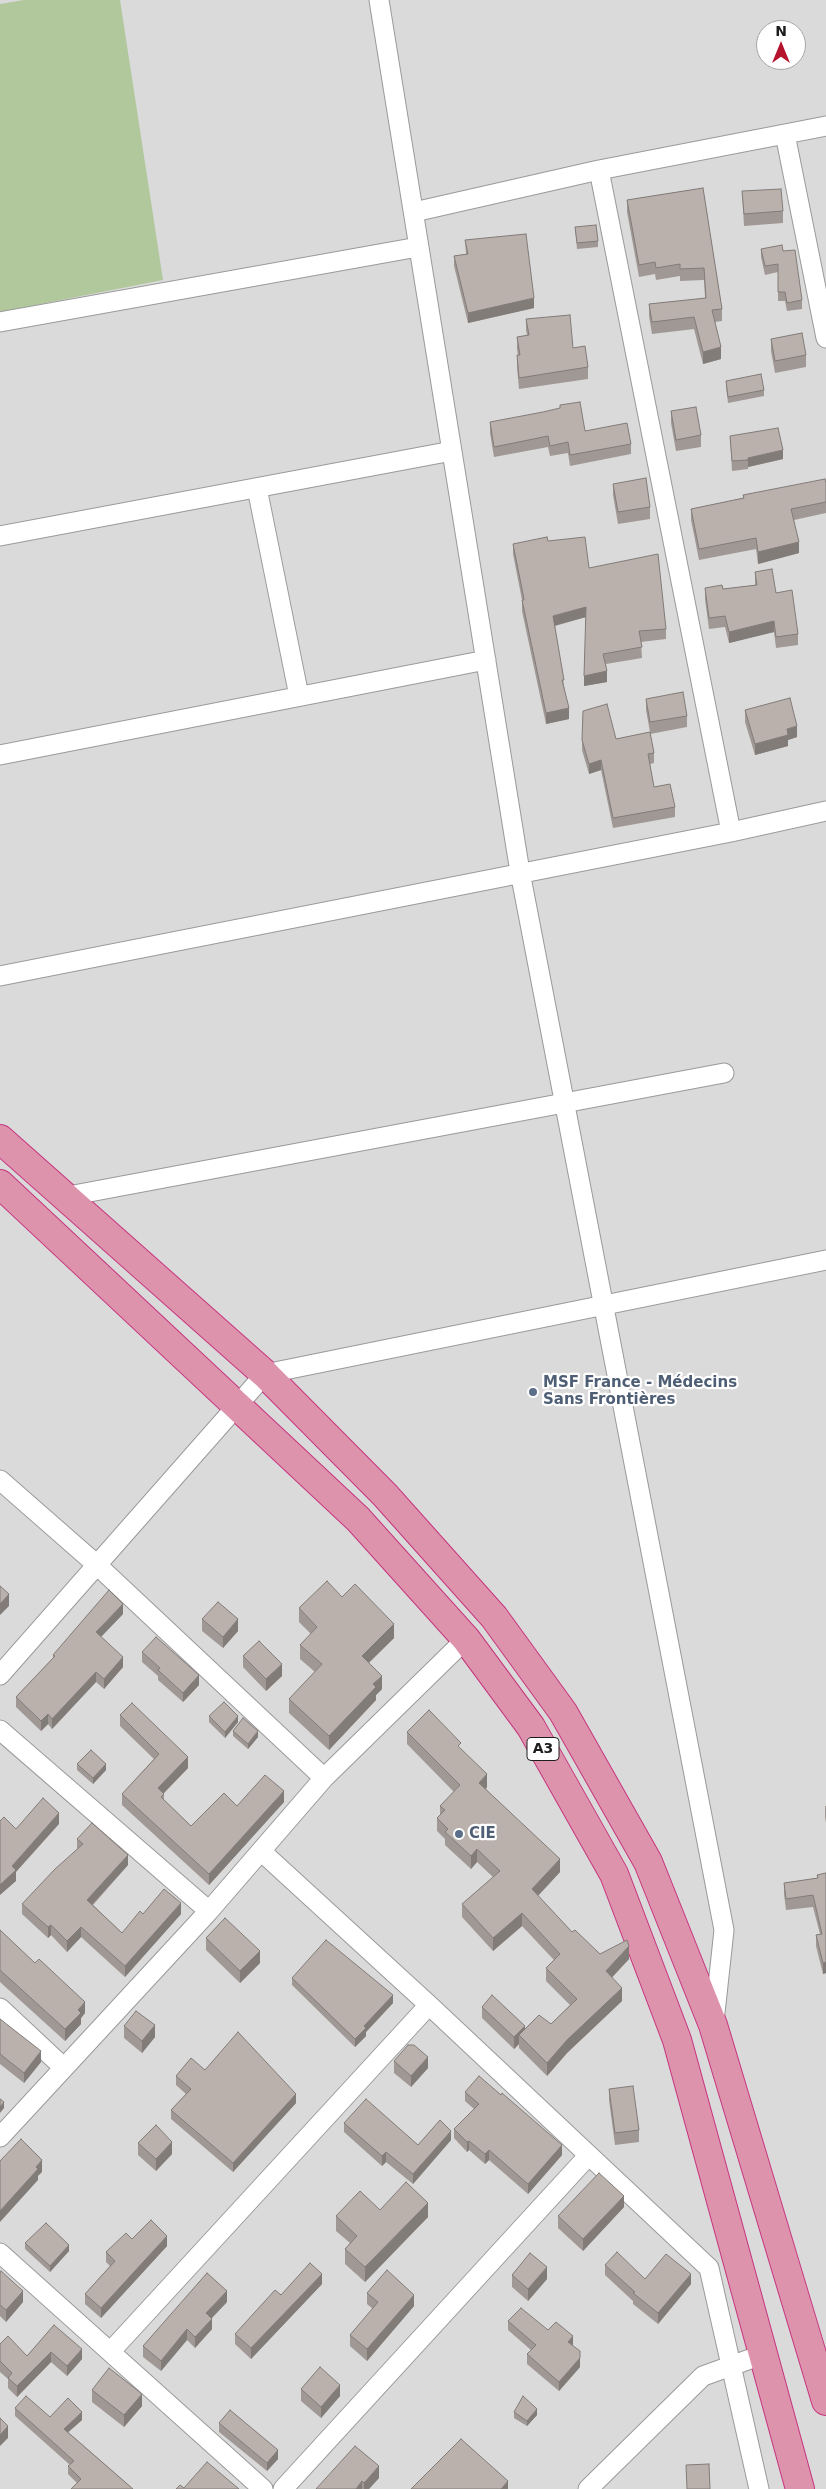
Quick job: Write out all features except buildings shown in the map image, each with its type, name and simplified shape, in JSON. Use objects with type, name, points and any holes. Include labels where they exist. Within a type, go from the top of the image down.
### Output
[{"type":"highway","name":"A3","points":[[0,1139],[63,1197],[265,1374],[385,1494],[494,1617],[563,1712],[648,1862],[713,2026],[826,2401]]},
{"type":"highway","name":"A3","points":[[0,1184],[358,1519],[466,1639],[530,1727],[614,1874],[677,2040],[800,2489]]},
{"type":"street","points":[[379,0],[520,872],[724,1930],[713,2026]]},
{"type":"street","points":[[414,212],[598,170],[826,126]]},
{"type":"street","points":[[785,134],[826,338]]},
{"type":"street","points":[[598,170],[730,832]]},
{"type":"street","points":[[0,322],[418,247]]},
{"type":"street","points":[[0,536],[452,451]]},
{"type":"street","points":[[257,488],[299,696]]},
{"type":"street","points":[[0,754],[486,660]]},
{"type":"street","points":[[0,976],[730,832],[826,811]]},
{"type":"street","points":[[63,1197],[724,1073]]},
{"type":"street","points":[[0,1675],[265,1374],[826,1260]]},
{"type":"street","points":[[0,1480],[97,1565],[324,1778]]},
{"type":"street","points":[[0,2138],[210,1911],[324,1778],[466,1639]]},
{"type":"street","points":[[0,1730],[210,1911]]},
{"type":"street","points":[[262,1852],[429,2005],[708,2268],[759,2489]]},
{"type":"street","points":[[111,2351],[429,2005]]},
{"type":"street","points":[[0,2008],[64,2067]]},
{"type":"street","points":[[282,2489],[589,2155]]},
{"type":"street","points":[[0,2253],[263,2489]]},
{"type":"street","points":[[588,2489],[703,2376],[764,2354]]},
{"type":"shaded area","points":[[0,0],[826,0],[826,2489],[0,2489]]},
{"type":"green space","points":[[24,0],[120,0],[163,280],[0,312],[0,4]]},
{"type":"place","name":"MSF France - Médecins Sans Frontières","points":[[533,1392]]},
{"type":"place","name":"CIE","points":[[459,1834]]}]
